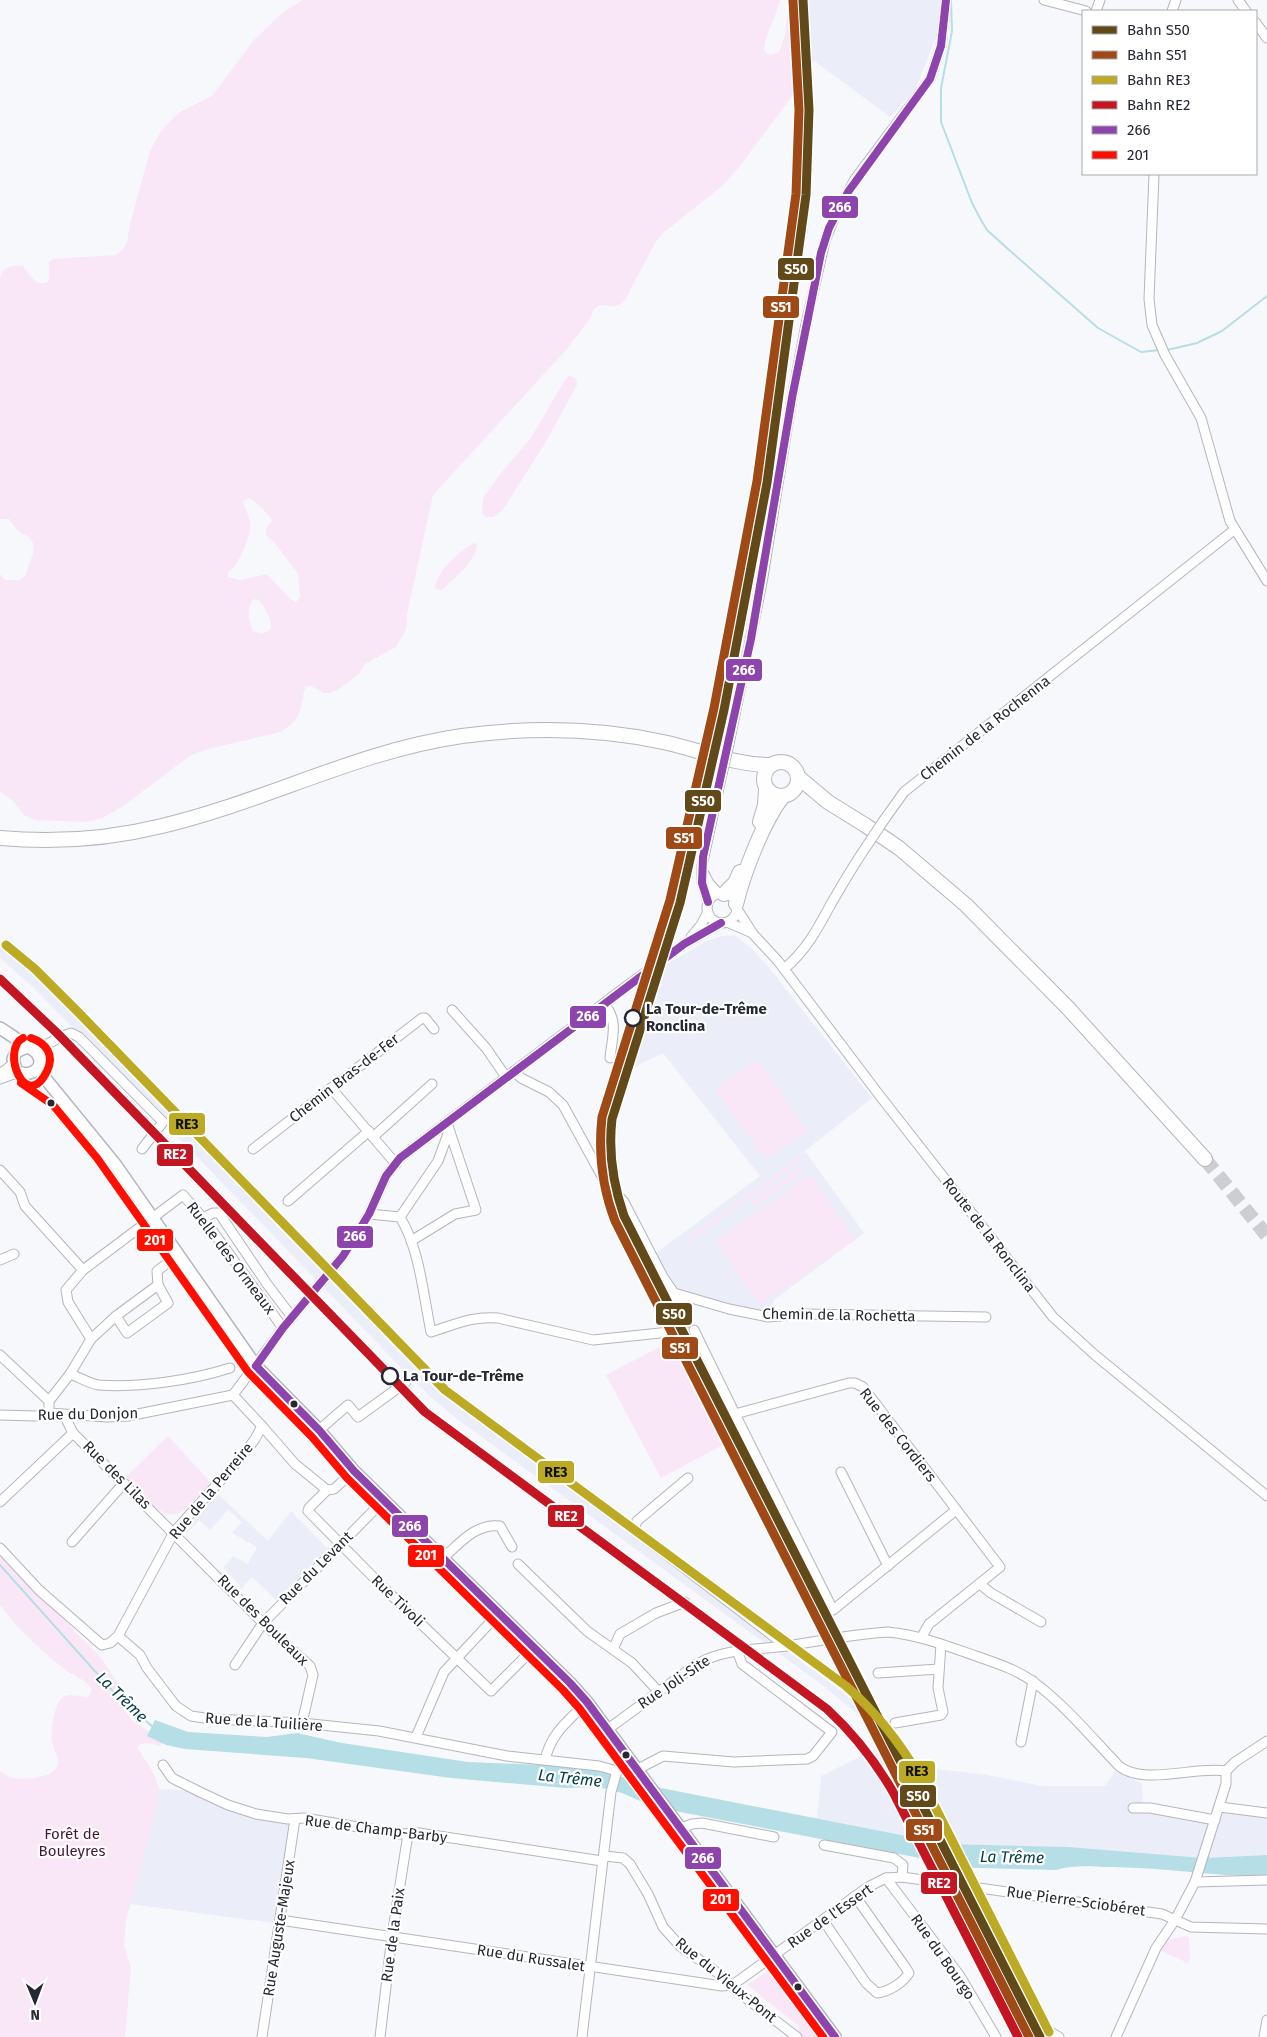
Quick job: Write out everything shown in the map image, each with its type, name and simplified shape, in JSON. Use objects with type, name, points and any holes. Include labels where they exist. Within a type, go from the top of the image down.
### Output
[{"type":"highway","points":[[0,838],[66,840],[145,830],[212,812],[381,754],[446,739],[496,732],[564,730],[613,734],[679,746],[734,761],[772,764],[778,762],[787,763],[795,769],[798,777],[808,787],[899,848],[966,905],[1075,1016],[1205,1159]]},
{"type":"highway","points":[[734,761],[753,772],[773,795],[807,796],[828,802]]},
{"type":"highway","points":[[722,894],[738,877],[764,811],[765,771],[772,764]]},
{"type":"highway","points":[[736,906],[742,882],[768,820],[787,795],[796,787],[798,777]]},
{"type":"main road","points":[[0,1028],[38,1053],[44,1077],[115,1164],[256,1366],[319,1430],[354,1470],[587,1702],[835,2037]]},
{"type":"main road","points":[[0,1034],[18,1067],[60,1098]]},
{"type":"main road","points":[[18,1067],[20,1049],[29,1048]]},
{"type":"main road","points":[[18,1067],[35,1072],[40,1062]]},
{"type":"street","points":[[753,934],[711,918],[702,883],[703,857],[751,639],[792,398],[821,253],[841,203],[930,78],[941,46],[946,0]]},
{"type":"street","points":[[1044,0],[1082,10]]},
{"type":"street","points":[[1257,24],[1267,38]]},
{"type":"street","points":[[1154,175],[1149,310],[1154,330],[1201,418],[1229,519],[1267,581]]},
{"type":"street","name":"Chemin de la Rochenna","points":[[784,969],[808,946],[852,867],[904,792],[1234,530]]},
{"type":"street","points":[[702,870],[709,884],[722,894],[732,897],[753,934]]},
{"type":"street","points":[[684,944],[701,926],[712,898],[722,894]]},
{"type":"street","points":[[233,1395],[283,1328],[343,1256],[369,1214],[386,1176],[400,1158],[448,1127],[510,1074],[684,944],[735,916],[736,906]]},
{"type":"street","name":"Route de la Ronclina","points":[[753,934],[784,969],[880,1096],[1053,1317],[1095,1355],[1267,1496]]},
{"type":"street","points":[[604,1004],[611,1012],[614,1022],[610,1058]]},
{"type":"street","points":[[400,1217],[411,1241],[418,1264],[432,1332],[476,1317],[485,1317],[498,1318],[594,1340],[679,1331],[686,1322],[682,1303],[663,1277],[624,1202],[604,1180],[563,1106],[549,1092],[510,1074],[452,1010]]},
{"type":"street","name":"Chemin Bras-de-Fer","points":[[254,1149],[422,1018],[425,1018],[434,1028]]},
{"type":"street","points":[[29,1048],[48,1045],[62,1035],[71,1033],[79,1038],[163,1122],[142,1149]]},
{"type":"street","points":[[40,1062],[48,1045]]},
{"type":"street","points":[[0,1074],[18,1067]]},
{"type":"street","points":[[0,1079],[18,1067]]},
{"type":"street","points":[[288,1201],[432,1084]]},
{"type":"street","points":[[331,1088],[396,1164]]},
{"type":"street","points":[[411,1241],[456,1214],[476,1210],[448,1127]]},
{"type":"street","points":[[400,1217],[438,1161],[448,1127]]},
{"type":"street","points":[[0,1170],[20,1192],[25,1206],[83,1270]]},
{"type":"street","name":"Ruelle des Ormeaux","points":[[152,1218],[182,1195],[203,1218],[283,1328]]},
{"type":"street","points":[[203,1218],[212,1213],[219,1214],[266,1284],[292,1317]]},
{"type":"street","points":[[369,1214],[400,1217]]},
{"type":"street","points":[[91,1339],[68,1302],[66,1290],[83,1270],[152,1218]]},
{"type":"street","points":[[0,1260],[14,1254]]},
{"type":"street","points":[[116,1316],[127,1333],[168,1303],[158,1284],[157,1271],[178,1255]]},
{"type":"street","points":[[49,1414],[49,1400],[70,1374],[91,1339],[116,1316],[158,1284]]},
{"type":"street","name":"Chemin de la Rochetta","points":[[674,1294],[768,1318],[802,1314],[986,1317]]},
{"type":"street","points":[[694,1330],[833,1610],[956,1510]]},
{"type":"street","points":[[0,1355],[49,1400]]},
{"type":"street","points":[[70,1374],[97,1385],[145,1384],[212,1374],[230,1368]]},
{"type":"street","points":[[319,1430],[348,1405],[358,1417],[406,1382]]},
{"type":"street","name":"Rue des Cordiers","points":[[735,1414],[855,1383],[863,1387],[1000,1567],[980,1584]]},
{"type":"street","name":"Rue du Donjon","points":[[0,1415],[128,1416],[233,1395]]},
{"type":"street","name":"Rue de la Perreire","points":[[118,1636],[174,1532],[239,1460],[262,1426],[233,1395]]},
{"type":"street","name":"Rue des Lilas","points":[[64,1415],[74,1433],[174,1532]]},
{"type":"street","points":[[262,1426],[295,1464],[327,1490],[334,1489],[354,1470]]},
{"type":"street","points":[[0,1502],[74,1433]]},
{"type":"street","points":[[841,1472],[888,1566]]},
{"type":"street","points":[[688,1478],[637,1521],[634,1526],[637,1532],[786,1646]]},
{"type":"street","points":[[72,1542],[124,1483]]},
{"type":"street","name":"Rue Tivoli","points":[[327,1490],[308,1511],[491,1692],[534,1648]]},
{"type":"street","name":"Rue du Levant","points":[[235,1665],[262,1623],[384,1500]]},
{"type":"street","points":[[443,1558],[472,1532],[489,1525],[500,1526],[512,1547]]},
{"type":"street","name":"Rue des Bouleaux","points":[[174,1532],[262,1623],[312,1669],[313,1675],[302,1723]]},
{"type":"street","points":[[0,1548],[39,1590],[102,1645],[110,1643],[118,1636]]},
{"type":"street","points":[[518,1564],[588,1631],[632,1663],[658,1692]]},
{"type":"street","points":[[921,1638],[929,1624],[980,1584],[991,1594],[1041,1622]]},
{"type":"street","points":[[613,1649],[620,1634],[656,1612],[685,1602]]},
{"type":"street","points":[[416,1737],[442,1675],[499,1613]]},
{"type":"street","name":"Rue Joli-Site","points":[[608,1729],[704,1660],[724,1652],[786,1646],[872,1633],[904,1634],[942,1644],[1006,1667],[1034,1681],[1119,1766],[1129,1773],[1142,1775],[1206,1770],[1226,1771]]},
{"type":"street","name":"Rue de la Tuilière","points":[[118,1636],[140,1655],[147,1668],[176,1706],[191,1716],[212,1719],[302,1723],[379,1731],[507,1756],[599,1766],[616,1773]]},
{"type":"street","points":[[896,1723],[941,1715],[943,1712],[938,1688],[942,1644]]},
{"type":"street","points":[[582,2037],[611,1792],[616,1773],[663,1756],[734,1762],[808,1759],[813,1756],[832,1732],[742,1664],[737,1650]]},
{"type":"street","points":[[878,1674],[939,1670]]},
{"type":"street","points":[[1021,1742],[1034,1681]]},
{"type":"street","points":[[545,1760],[548,1746],[556,1733],[587,1702]]},
{"type":"street","points":[[1116,2037],[1156,1948],[1175,1920],[1195,1880],[1220,1807],[1226,1784],[1226,1771],[1235,1762],[1267,1741]]},
{"type":"street","name":"Rue de Champ-Barby","points":[[163,1765],[172,1778],[228,1805],[256,1814],[288,1819],[304,1818],[408,1834],[420,1833],[604,1858]]},
{"type":"street","points":[[1220,1807],[1267,1813]]},
{"type":"street","points":[[1133,1808],[1150,1808],[1215,1820]]},
{"type":"street","name":"Rue Auguste-Majeux","points":[[262,2037],[295,1819]]},
{"type":"street","points":[[681,1828],[702,1823],[774,1837]]},
{"type":"street","name":"Rue de la Paix","points":[[380,2037],[392,1936],[408,1834]]},
{"type":"street","points":[[824,1845],[894,1858],[903,1865],[902,1877]]},
{"type":"street","name":"Rue du Vieux-Pont","points":[[604,1858],[626,1860],[648,1894],[663,1927],[680,1946],[797,2037]]},
{"type":"street","name":"Rue Pierre-Sciobéret","points":[[886,1878],[902,1877],[1162,1914],[1191,1927],[1267,1929]]},
{"type":"street","name":"Rue de l'Essert","points":[[774,1955],[868,1887],[886,1878]]},
{"type":"street","name":"Rue du Bourgo","points":[[886,1878],[960,1976],[996,2037]]},
{"type":"street","points":[[1195,1880],[1267,1880]]},
{"type":"street","points":[[823,1920],[866,1984],[877,1993],[885,1993],[906,1978],[909,1973],[906,1968],[855,1896]]},
{"type":"street","name":"Rue du Russalet","points":[[280,1920],[715,1985],[732,1985]]},
{"type":"street","points":[[732,1985],[774,1955]]},
{"type":"street","points":[[1264,2037],[1267,2020]]},
{"type":"street","points":[[1042,2024],[1045,2029],[1059,2037]]},
{"type":"shaded area","points":[[800,0],[940,0],[937,35],[915,90],[890,117],[813,60],[813,151],[809,222],[759,559],[743,649],[724,734],[713,730],[725,689],[748,570],[795,264],[802,184],[805,79]]},
{"type":"shaded area","points":[[706,769],[714,771],[665,965],[707,941],[721,936],[735,935],[754,951],[770,969],[872,1098],[805,1151],[864,1233],[775,1299],[766,1317],[674,1293],[652,1256],[760,1176],[663,1053],[634,1067],[619,1117],[615,1145],[615,1172],[624,1208],[831,1611],[888,1727],[910,1766],[988,1775],[1041,1786],[1105,1786],[1115,1771],[1142,1783],[1143,1807],[1215,1820],[1220,1807],[1267,1814],[1267,1855],[1203,1858],[1069,1847],[947,1844],[817,1819],[821,1776],[884,1745],[860,1716],[817,1681],[457,1419],[433,1399],[33,987],[0,958],[0,948],[41,982],[400,1353],[443,1394],[866,1710],[868,1708],[620,1216],[612,1198],[608,1178],[606,1153],[609,1112],[623,1065],[621,1064],[635,1021],[633,1020],[638,1005],[643,1003],[678,901]]},
{"type":"shaded area","points":[[218,1494],[268,1541],[291,1511],[328,1549],[276,1600],[252,1577],[238,1592],[241,1586],[223,1568],[233,1556],[248,1564],[257,1547],[232,1533],[242,1522],[228,1510],[210,1530],[199,1520],[186,1534],[184,1531]]},
{"type":"shaded area","points":[[159,1789],[202,1791],[292,1819],[280,1915],[276,1916],[274,1923],[130,1904],[156,1809]]},
{"type":"shaded area","points":[[969,1891],[1043,2037],[1037,2037],[1034,2032],[960,1892]]},
{"type":"green space","points":[[303,0],[780,0],[765,41],[765,52],[770,55],[779,52],[785,35],[789,0],[796,0],[801,82],[740,166],[722,186],[663,233],[655,243],[625,300],[616,306],[599,305],[594,309],[591,317],[567,349],[433,495],[407,614],[406,630],[396,647],[365,664],[359,674],[331,693],[324,693],[311,686],[306,687],[297,717],[284,730],[191,755],[122,807],[102,818],[86,822],[35,820],[24,815],[13,801],[0,792],[0,574],[5,580],[20,580],[25,576],[34,551],[33,543],[29,537],[17,530],[9,519],[0,519],[0,277],[4,270],[9,267],[23,266],[34,280],[42,284],[49,280],[49,262],[53,259],[116,255],[123,249],[127,242],[130,224],[150,151],[158,136],[166,125],[180,112],[212,96],[254,40],[282,13]],"holes":[[[250,498],[271,518],[272,521],[266,529],[266,535],[275,543],[298,574],[300,597],[296,602],[290,599],[267,574],[240,580],[228,577],[228,572],[240,557],[249,534],[250,522],[243,503],[244,500]],[[255,599],[259,600],[271,622],[271,629],[262,634],[253,631],[249,619],[249,608]]]},
{"type":"green space","points":[[569,376],[576,379],[577,385],[544,445],[502,511],[493,517],[485,517],[482,513],[483,498],[501,473],[531,438],[566,378]]},
{"type":"green space","points":[[474,543],[477,544],[476,550],[464,569],[442,590],[435,589],[443,569],[456,556]]},
{"type":"green space","points":[[757,1059],[807,1131],[766,1160],[715,1089]]},
{"type":"green space","points":[[801,1157],[803,1160],[688,1242],[686,1239]]},
{"type":"green space","points":[[800,1168],[803,1172],[753,1207],[750,1203]]},
{"type":"green space","points":[[811,1175],[855,1240],[760,1305],[715,1241]]},
{"type":"green space","points":[[669,1342],[723,1445],[661,1478],[606,1375]]},
{"type":"green space","points":[[168,1436],[211,1483],[186,1508],[174,1514],[159,1510],[151,1504],[126,1477]]},
{"type":"green space","name":"Forêt de Bouleyres","points":[[0,1554],[102,1659],[118,1684],[120,1705],[132,1720],[162,1741],[161,1746],[142,1743],[137,1747],[154,1774],[159,1789],[156,1809],[126,1920],[124,1945],[131,1968],[125,2037],[0,2037],[0,1771],[12,1778],[25,1779],[46,1775],[56,1769],[58,1761],[52,1742],[52,1732],[58,1704],[65,1696],[88,1697],[92,1690],[84,1681],[67,1671],[40,1649],[0,1605]]},
{"type":"green space","points":[[1187,1936],[1189,1938],[1190,1958],[1188,1963],[1161,1951],[1166,1940]]},
{"type":"green space","points":[[775,1967],[830,2037],[800,2037],[795,2034],[800,2027],[747,1985]]},
{"type":"water","points":[[155,1720],[188,1732],[267,1737],[297,1733],[342,1743],[468,1762],[601,1769],[661,1788],[947,1844],[1069,1847],[1203,1858],[1267,1855],[1267,1877],[1113,1867],[1077,1866],[1056,1870],[947,1867],[925,1859],[654,1807],[622,1793],[598,1787],[566,1788],[451,1778],[306,1758],[185,1749],[166,1745],[147,1736]]},
{"type":"waterway","points":[[951,1],[952,31],[941,88],[941,122],[972,203],[981,220],[987,230],[1098,328],[1141,352],[1160,350]]},
{"type":"waterway","points":[[1167,350],[1197,343],[1222,331],[1267,296]]},
{"type":"waterway","name":"La Trême","points":[[0,1565],[118,1697],[153,1727]]},
{"type":"tunnel","points":[[1205,1159],[1267,1236]]},
{"type":"rail line","name":"S50","points":[[803,0],[809,110],[806,195],[767,483],[724,710],[680,903],[612,1119],[612,1168],[624,1216],[1040,2037]]},
{"type":"rail line","name":"S51","points":[[793,1],[799,110],[796,194],[757,481],[714,708],[670,900],[602,1117],[602,1170],[615,1221],[1029,2037]]},
{"type":"rail line","name":"RE3","points":[[6,945],[35,969],[78,1012],[445,1390],[846,1686],[867,1706],[896,1740],[920,1777],[1049,2032]]},
{"type":"rail line","name":"RE2","points":[[0,979],[57,1033],[425,1412],[827,1709],[846,1728],[879,1769],[893,1792],[1018,2037]]},
{"type":"transit line","name":"266","points":[[708,902],[702,883],[703,857],[751,639],[792,398],[821,253],[829,228],[848,192],[930,79],[941,46],[946,0]]},
{"type":"transit line","name":"266","points":[[256,1366],[283,1328],[343,1256],[369,1214],[386,1176],[400,1158],[684,944],[721,923]]},
{"type":"transit line","name":"201","points":[[23,1038],[17,1045],[14,1054],[15,1065],[18,1075],[24,1083],[31,1086],[39,1082],[47,1071],[50,1060],[45,1046],[31,1038]]},
{"type":"transit line","name":"201","points":[[21,1083],[53,1105],[97,1158],[248,1372],[312,1437],[347,1478],[563,1690],[579,1708],[823,2037]]},
{"type":"transit line","name":"266","points":[[256,1366],[319,1430],[354,1471],[570,1683],[587,1702],[835,2037]]},
{"type":"place","name":"La Tour-de-Trême Ronclina","points":[[633,1018]]},
{"type":"place","name":"La Tour-de-Trême","points":[[390,1376]]}]
